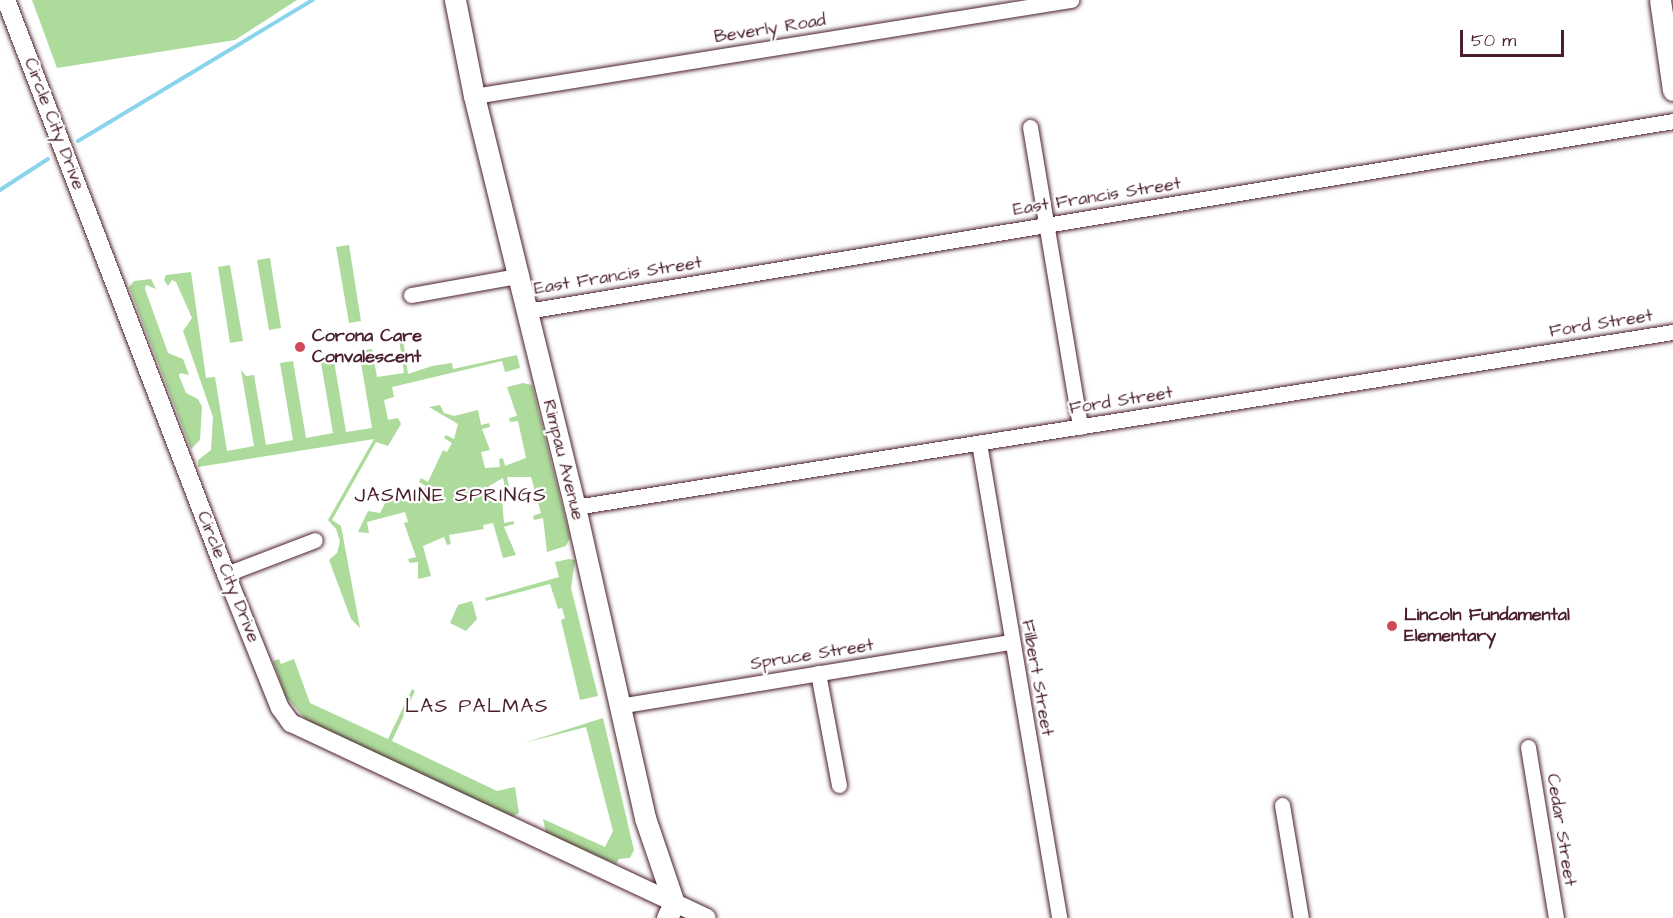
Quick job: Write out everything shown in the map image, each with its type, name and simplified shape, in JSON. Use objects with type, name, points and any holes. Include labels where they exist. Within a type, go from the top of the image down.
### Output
[{"type":"main road","name":"Rimpau Avenue","points":[[455,0],[474,96],[575,507],[645,818],[670,910]]},
{"type":"main road","points":[[1660,0],[1673,90]]},
{"type":"street","name":"Circle City Drive","points":[[6,0],[226,574],[280,708],[291,723],[670,910],[707,918]]},
{"type":"street","name":"Beverly Road","points":[[474,96],[1071,0]]},
{"type":"street","name":"East Francis Street","points":[[527,311],[1673,121]]},
{"type":"street","points":[[1030,127],[1080,427]]},
{"type":"street","name":"East Francis Street","points":[[411,295],[517,276]]},
{"type":"street","name":"Ford Street","points":[[575,507],[1673,332]]},
{"type":"street","name":"Filbert Street","points":[[979,443],[1059,918]]},
{"type":"street","points":[[226,574],[315,540]]},
{"type":"street","name":"Spruce Street","points":[[619,706],[1011,642]]},
{"type":"street","points":[[818,674],[840,785]]},
{"type":"street","name":"Cedar Street","points":[[1528,747],[1556,918]]},
{"type":"street","points":[[1282,805],[1301,918]]},
{"type":"green space","points":[[32,0],[297,0],[235,40],[57,68]]},
{"type":"green space","points":[[349,245],[361,321],[349,323],[336,247]]},
{"type":"green space","points":[[270,258],[281,328],[269,330],[257,260]]},
{"type":"green space","points":[[230,265],[243,341],[230,343],[218,267]]},
{"type":"green space","points":[[191,272],[206,378],[215,377],[227,451],[254,446],[241,370],[246,376],[254,375],[266,445],[293,440],[280,363],[293,361],[306,438],[333,433],[320,357],[333,355],[346,432],[372,428],[359,351],[372,349],[377,377],[404,373],[399,339],[403,339],[408,374],[432,366],[452,363],[453,369],[517,355],[520,368],[505,372],[502,361],[392,387],[394,397],[384,400],[388,420],[398,418],[401,424],[388,446],[376,442],[332,520],[341,526],[360,628],[351,619],[329,560],[337,553],[340,541],[336,529],[328,520],[374,439],[198,467],[198,460],[211,450],[213,417],[183,331],[192,318],[176,282],[172,280],[168,286],[164,280],[166,275]]},
{"type":"green space","points":[[151,279],[156,289],[146,285],[145,289],[168,353],[183,359],[189,375],[180,373],[179,376],[186,393],[198,399],[202,407],[200,440],[191,449],[129,287],[134,281]]},
{"type":"green space","points":[[523,383],[532,385],[570,538],[566,546],[547,552],[543,518],[534,520],[533,516],[541,513],[531,477],[507,477],[509,487],[505,488],[503,478],[489,486],[493,502],[502,500],[504,523],[514,521],[514,524],[504,527],[516,555],[503,558],[493,523],[483,525],[484,529],[449,535],[451,544],[447,545],[444,537],[423,546],[431,576],[418,579],[418,562],[410,563],[408,559],[416,557],[404,523],[408,522],[405,512],[367,522],[369,533],[358,532],[368,511],[380,513],[391,492],[411,504],[417,493],[421,495],[426,486],[419,482],[421,478],[428,482],[443,450],[447,452],[452,443],[444,438],[446,435],[454,439],[458,424],[429,407],[440,405],[444,413],[454,416],[478,410],[481,425],[489,423],[490,427],[482,429],[490,450],[481,452],[485,468],[500,467],[499,459],[503,458],[505,466],[526,458],[518,421],[510,422],[509,418],[517,416],[507,387]]},
{"type":"green space","points":[[575,560],[571,588],[598,696],[580,700],[561,620],[565,618],[562,608],[558,609],[550,584],[486,601],[485,598],[559,577],[555,562]]},
{"type":"green space","points":[[472,601],[477,619],[466,631],[450,623],[458,605]]},
{"type":"green space","points":[[279,659],[281,664],[294,659],[310,703],[388,739],[412,689],[415,691],[392,741],[497,791],[515,787],[519,813],[512,817],[310,724],[286,697],[273,661]]},
{"type":"green space","points":[[603,718],[634,850],[630,858],[619,859],[616,864],[546,833],[543,819],[605,847],[613,831],[586,727],[524,743]]},
{"type":"waterway","points":[[78,141],[313,0]]},
{"type":"waterway","points":[[0,190],[48,159]]},
{"type":"place","name":"Corona Care Convalescent","points":[[300,347]]},
{"type":"place","name":"Lincoln Fundamental Elementary","points":[[1392,626]]},
{"type":"district","name":"JASMINE SPRINGS","points":[[451,495]]},
{"type":"district","name":"LAS PALMAS","points":[[477,706]]}]
